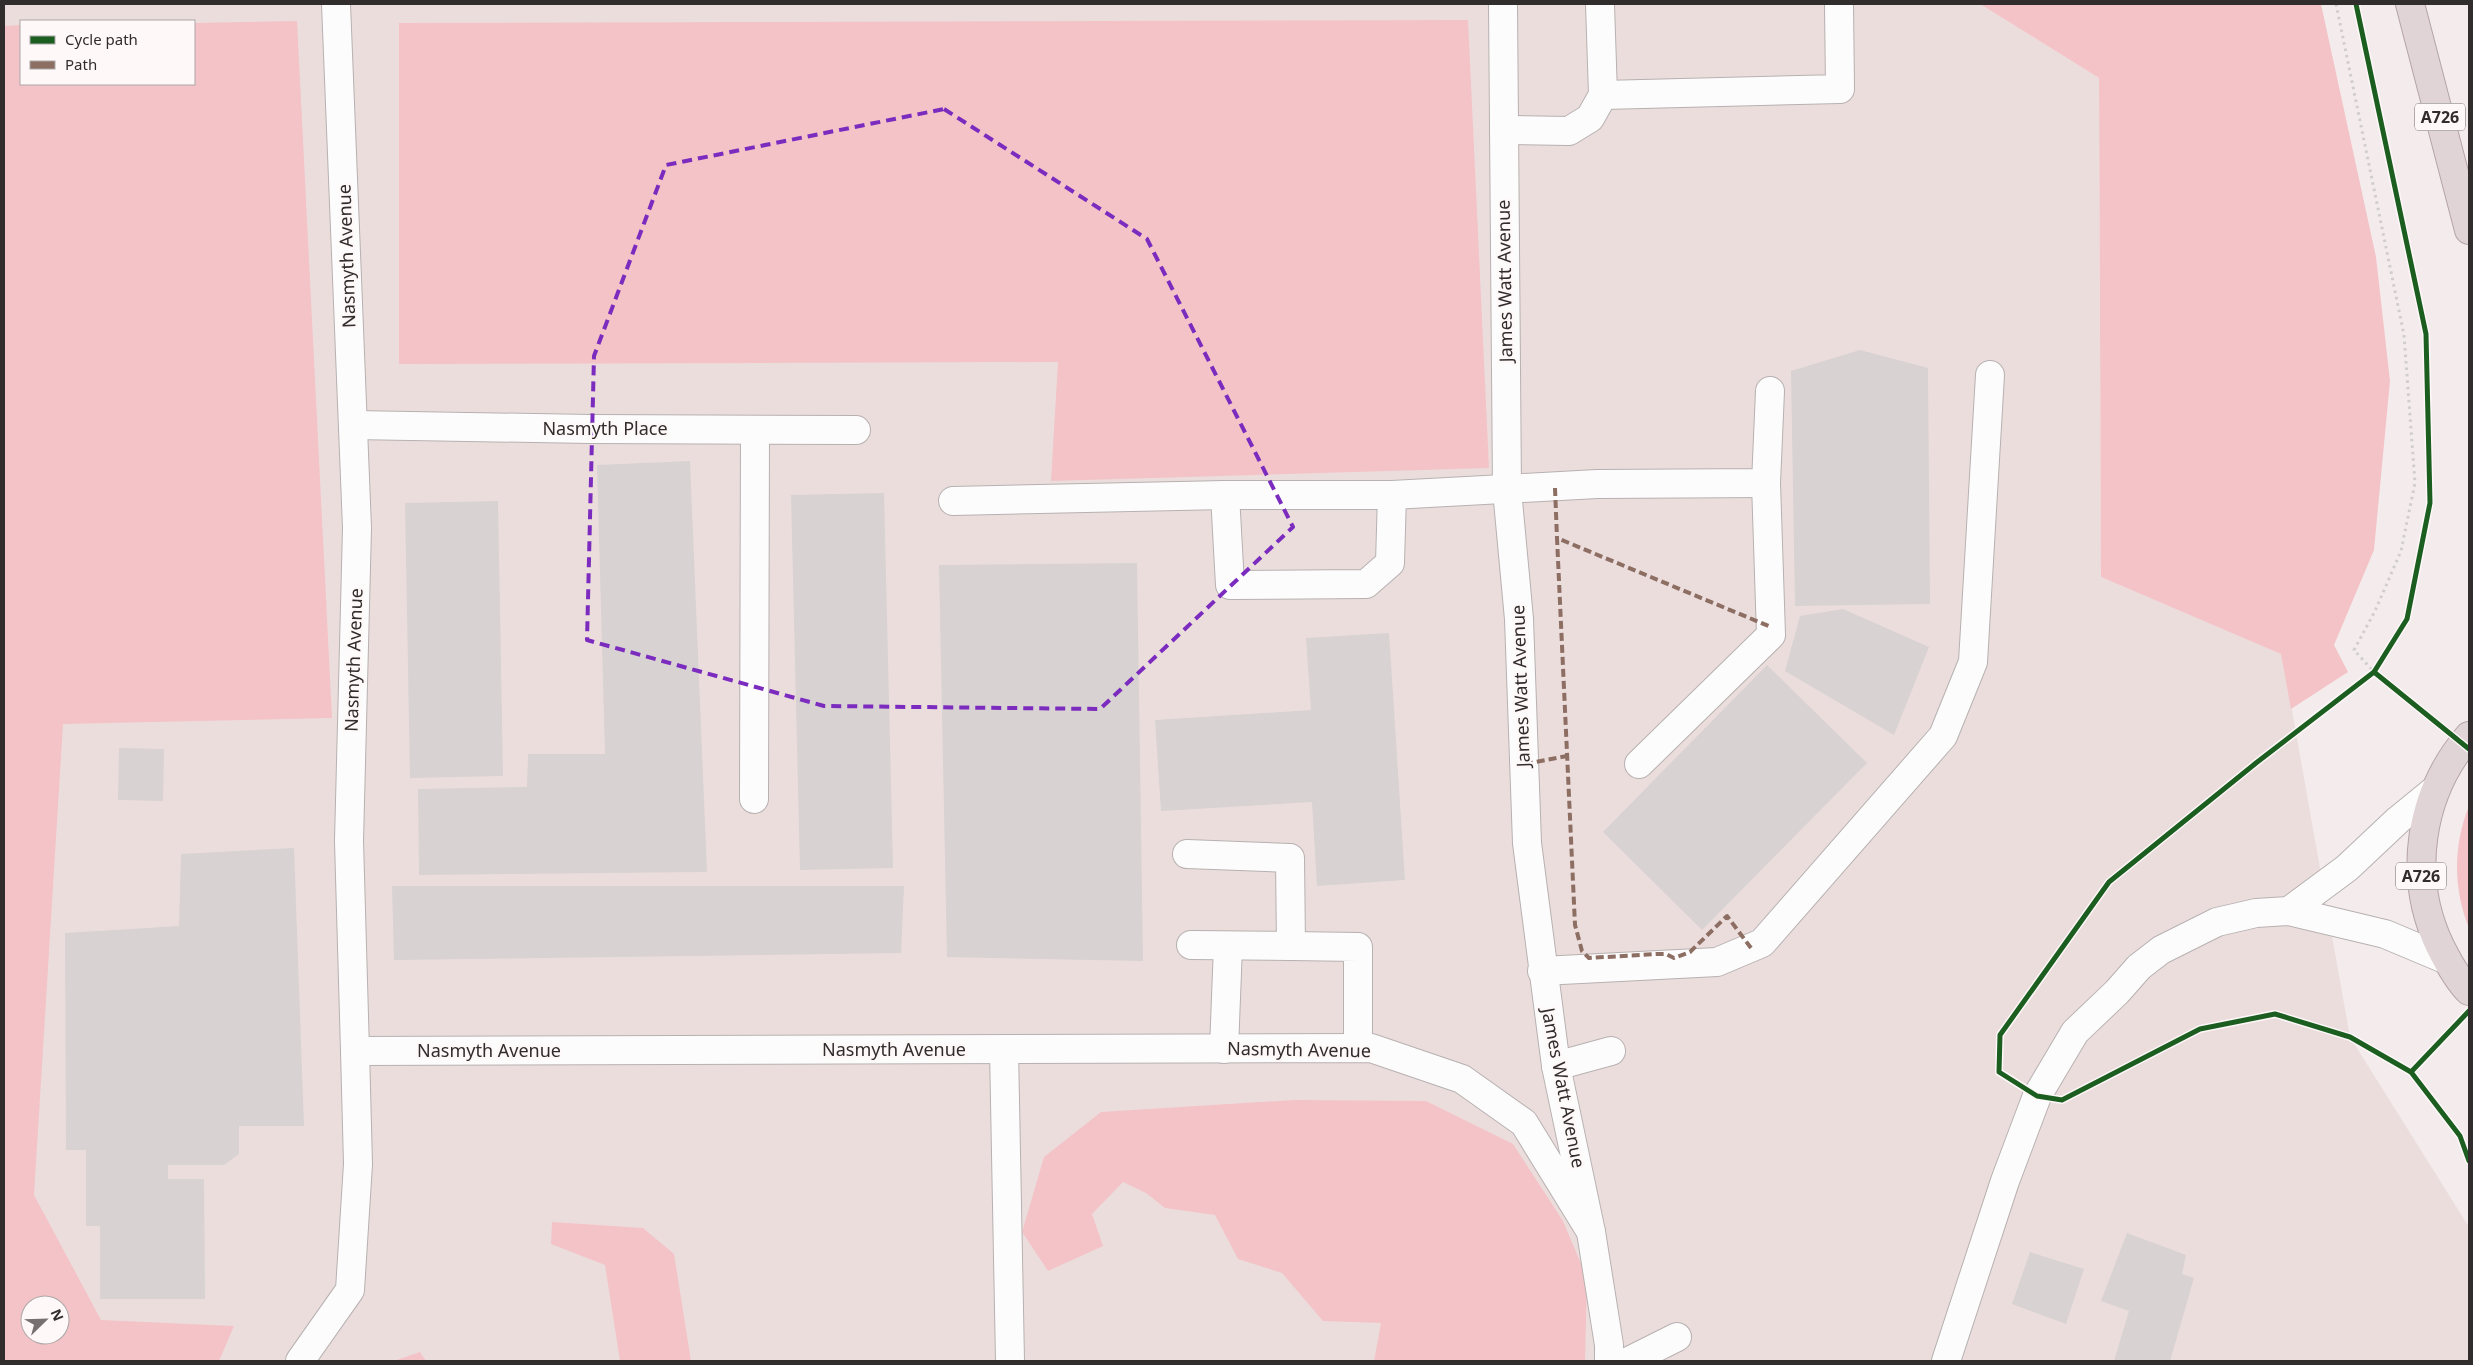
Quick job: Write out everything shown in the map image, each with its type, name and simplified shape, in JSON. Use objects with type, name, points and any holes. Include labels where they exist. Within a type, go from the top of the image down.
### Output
[{"type":"highway","name":"A726","points":[[2410,4],[2469,230]]},
{"type":"highway","name":"A726","points":[[2469,736],[2447,766],[2436,789],[2425,827],[2421,876],[2426,905],[2434,933],[2447,960],[2469,991]]},
{"type":"lane","name":"Nasmyth Avenue","points":[[336,4],[357,528],[349,841],[356,1051],[1371,1048],[1462,1079],[1524,1123],[1592,1232]]},
{"type":"lane","name":"James Watt Avenue","points":[[1503,4],[1507,490],[1519,619],[1527,843],[1542,970],[1556,1066],[1592,1232],[1616,1357]]},
{"type":"lane","points":[[1504,130],[1569,131],[1590,118],[1604,96],[1600,4]]},
{"type":"lane","points":[[1604,96],[1840,89],[1839,4]]},
{"type":"lane","points":[[1542,970],[1717,962],[1762,943],[1943,736],[1973,662],[1990,375]]},
{"type":"lane","points":[[1639,764],[1771,636],[1766,483],[1770,391]]},
{"type":"lane","name":"Nasmyth Place","points":[[354,425],[856,430]]},
{"type":"lane","points":[[754,799],[755,430]]},
{"type":"lane","points":[[952,501],[1225,495],[1392,495],[1597,484],[1766,483]]},
{"type":"lane","points":[[1225,495],[1230,585],[1366,584],[1390,563],[1392,495]]},
{"type":"lane","points":[[2289,911],[2348,868],[2398,820],[2436,789]]},
{"type":"lane","points":[[1187,854],[1290,858],[1291,946]]},
{"type":"lane","points":[[1945,1360],[2005,1181],[2038,1096],[2075,1032],[2117,992],[2139,966],[2178,940],[2217,922],[2256,913],[2289,911],[2385,934],[2447,960]]},
{"type":"lane","points":[[1191,946],[1358,946],[1358,1048]]},
{"type":"lane","points":[[1224,1049],[1228,946]]},
{"type":"lane","points":[[1004,1050],[1010,1361]]},
{"type":"lane","points":[[300,1361],[350,1290],[358,1164],[356,1051]]},
{"type":"lane","points":[[1556,1066],[1611,1052]]},
{"type":"lane","points":[[1616,1357],[1677,1337]]},
{"type":"path","points":[[2336,4],[2404,335],[2415,483],[2401,551],[2375,611],[2354,650],[2382,678]]},
{"type":"path","points":[[2366,678],[2374,672],[2379,664]]},
{"type":"highlighted area","points":[[944,109],[1147,239],[1293,527],[1100,709],[824,706],[587,640],[594,356],[666,165]]},
{"type":"shaded area","points":[[4,4],[1980,4],[2099,78],[2101,577],[2282,654],[2350,1037],[2469,1227],[2469,1361],[4,1361]]},
{"type":"shaded area","points":[[1980,4],[2321,4],[2376,257],[2390,381],[2374,550],[2334,645],[2348,672],[2291,709],[2281,654],[2101,577],[2099,78]]},
{"type":"shaded area","points":[[1468,20],[1489,468],[1051,481],[1058,362],[399,364],[399,23]]},
{"type":"shaded area","points":[[297,21],[332,718],[63,724],[34,1195],[101,1320],[234,1326],[219,1361],[4,1361],[4,26],[20,25],[20,85],[195,85],[195,23]]},
{"type":"shaded area","points":[[2469,806],[2469,928],[2460,898],[2457,867],[2460,836]]},
{"type":"shaded area","points":[[1294,1100],[1426,1101],[1513,1144],[1563,1221],[1587,1278],[1585,1361],[1374,1361],[1381,1323],[1323,1321],[1282,1273],[1238,1259],[1215,1215],[1165,1208],[1146,1193],[1123,1182],[1092,1214],[1103,1246],[1048,1271],[1022,1232],[1044,1157],[1101,1112]]},
{"type":"shaded area","points":[[552,1222],[643,1228],[674,1254],[691,1361],[620,1361],[605,1265],[551,1244]]},
{"type":"shaded area","points":[[420,1352],[426,1361],[394,1361]]},
{"type":"building","points":[[1860,350],[1928,368],[1930,604],[1795,606],[1791,371]]},
{"type":"building","points":[[690,461],[707,872],[419,875],[418,789],[527,787],[528,754],[605,754],[597,465]]},
{"type":"building","points":[[884,493],[893,868],[800,870],[791,495]]},
{"type":"building","points":[[498,501],[503,776],[410,778],[405,503]]},
{"type":"building","points":[[1137,563],[1143,961],[947,957],[939,565]]},
{"type":"building","points":[[1843,609],[1929,647],[1894,735],[1785,671],[1800,616]]},
{"type":"building","points":[[1389,633],[1405,880],[1317,886],[1312,802],[1161,811],[1155,720],[1311,710],[1306,638]]},
{"type":"building","points":[[1767,665],[1867,763],[1702,930],[1603,832]]},
{"type":"building","points":[[119,748],[164,749],[163,801],[118,800]]},
{"type":"building","points":[[294,848],[304,1126],[239,1126],[239,1154],[224,1165],[168,1165],[168,1179],[204,1179],[205,1299],[100,1299],[100,1226],[86,1226],[86,1150],[66,1150],[65,933],[179,926],[181,854]]},
{"type":"building","points":[[392,886],[904,886],[901,953],[394,960]]},
{"type":"building","points":[[2127,1233],[2186,1255],[2182,1274],[2194,1278],[2170,1361],[2114,1361],[2129,1311],[2101,1301]]},
{"type":"building","points":[[2030,1252],[2084,1269],[2066,1324],[2012,1304]]},
{"type":"marked path","points":[[1555,488],[1557,538]]},
{"type":"marked path","points":[[1751,948],[1727,916],[1690,952],[1674,958],[1666,954],[1589,958],[1582,951],[1575,925],[1557,538],[1771,627]]},
{"type":"marked path","points":[[1525,764],[1567,756]]},
{"type":"cycle path","points":[[2356,4],[2426,334],[2430,503],[2407,619],[2374,672],[2256,763],[2109,882],[2000,1035],[1999,1072],[2037,1096],[2062,1100],[2200,1029],[2275,1014],[2350,1037],[2411,1072],[2460,1136],[2469,1161]]},
{"type":"cycle path","points":[[2374,672],[2469,749]]},
{"type":"cycle path","points":[[2411,1072],[2469,1011]]}]
